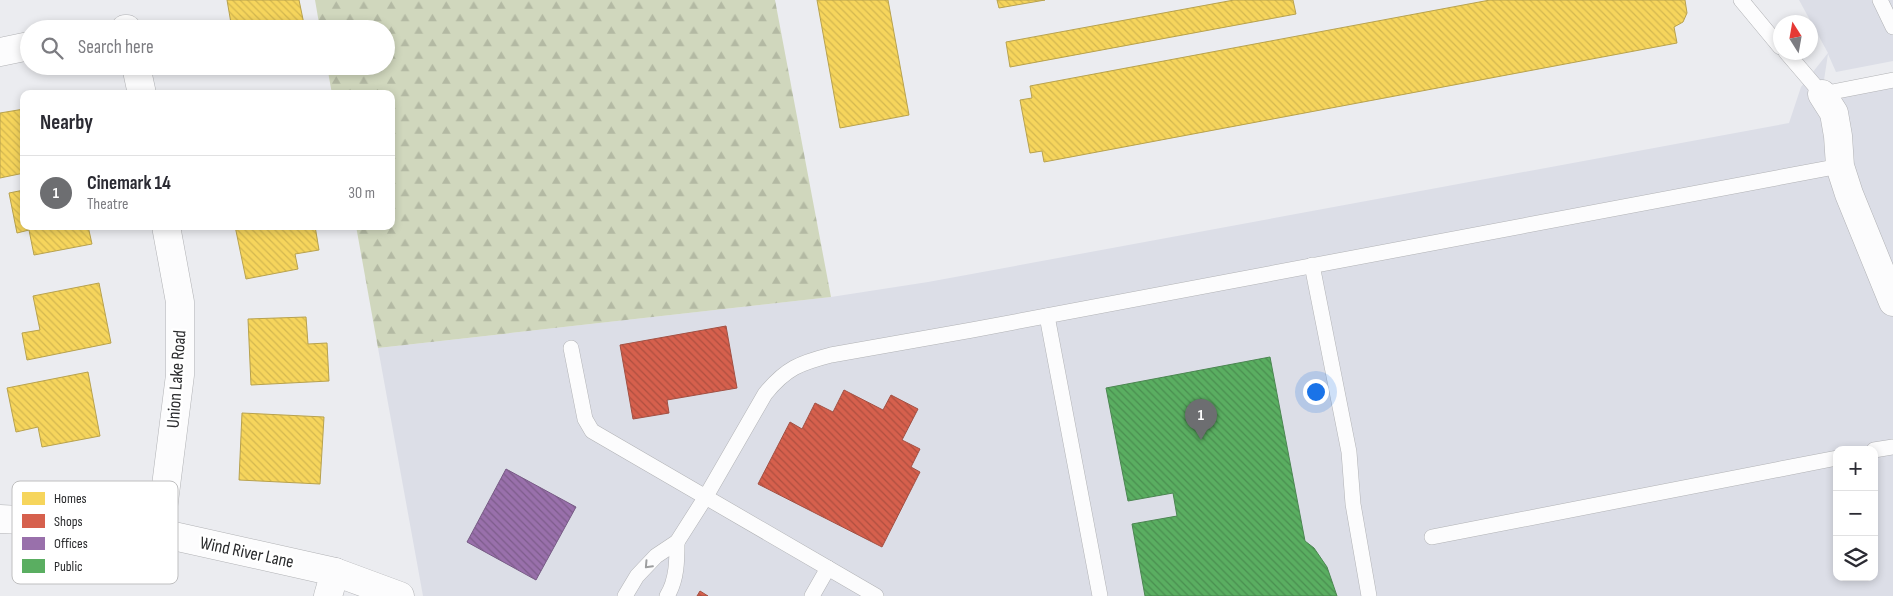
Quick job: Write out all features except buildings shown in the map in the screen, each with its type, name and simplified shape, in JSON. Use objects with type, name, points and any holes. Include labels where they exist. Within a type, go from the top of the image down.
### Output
[{"type":"street","points":[[0,52],[20,48]]},
{"type":"street","points":[[138,75],[141,90]]},
{"type":"street","points":[[1822,94],[1834,113],[1840,166],[1849,194],[1893,302]]},
{"type":"street","name":"Union Lake Road","points":[[167,230],[180,302],[180,375],[167,481]]},
{"type":"street","name":"Wind River Lane","points":[[178,538],[331,584],[400,596]]},
{"type":"lane","points":[[1741,0],[1773,39]]},
{"type":"lane","points":[[1880,0],[1893,27]]},
{"type":"lane","points":[[1793,60],[1822,94],[1893,80]]},
{"type":"lane","points":[[625,596],[638,576],[656,556],[677,542],[766,394],[777,379],[792,368],[831,355],[1840,166]]},
{"type":"lane","points":[[1312,265],[1349,452],[1353,504],[1369,596]]},
{"type":"lane","points":[[1047,316],[1100,596]]},
{"type":"lane","points":[[571,348],[586,419],[592,431],[876,596]]},
{"type":"lane","points":[[1878,449],[1893,447]]},
{"type":"lane","points":[[1432,537],[1833,459]]},
{"type":"lane","points":[[667,596],[671,590],[677,564],[677,542]]},
{"type":"lane","points":[[812,596],[828,568]]},
{"type":"shaded area","points":[[1799,0],[1893,0],[1893,61],[1836,72],[1828,54],[1822,93],[1893,80],[1893,596],[423,596],[378,348],[831,297],[928,282],[1789,123],[1801,87],[1828,53],[1818,35],[1818,15],[1807,15]]},
{"type":"green space","points":[[315,0],[775,0],[831,297],[378,348],[357,230],[395,230],[395,90],[331,90],[329,75],[395,75],[395,20],[318,20]]},
{"type":"place","name":"Cinemark 14","points":[[1201,440]]}]
